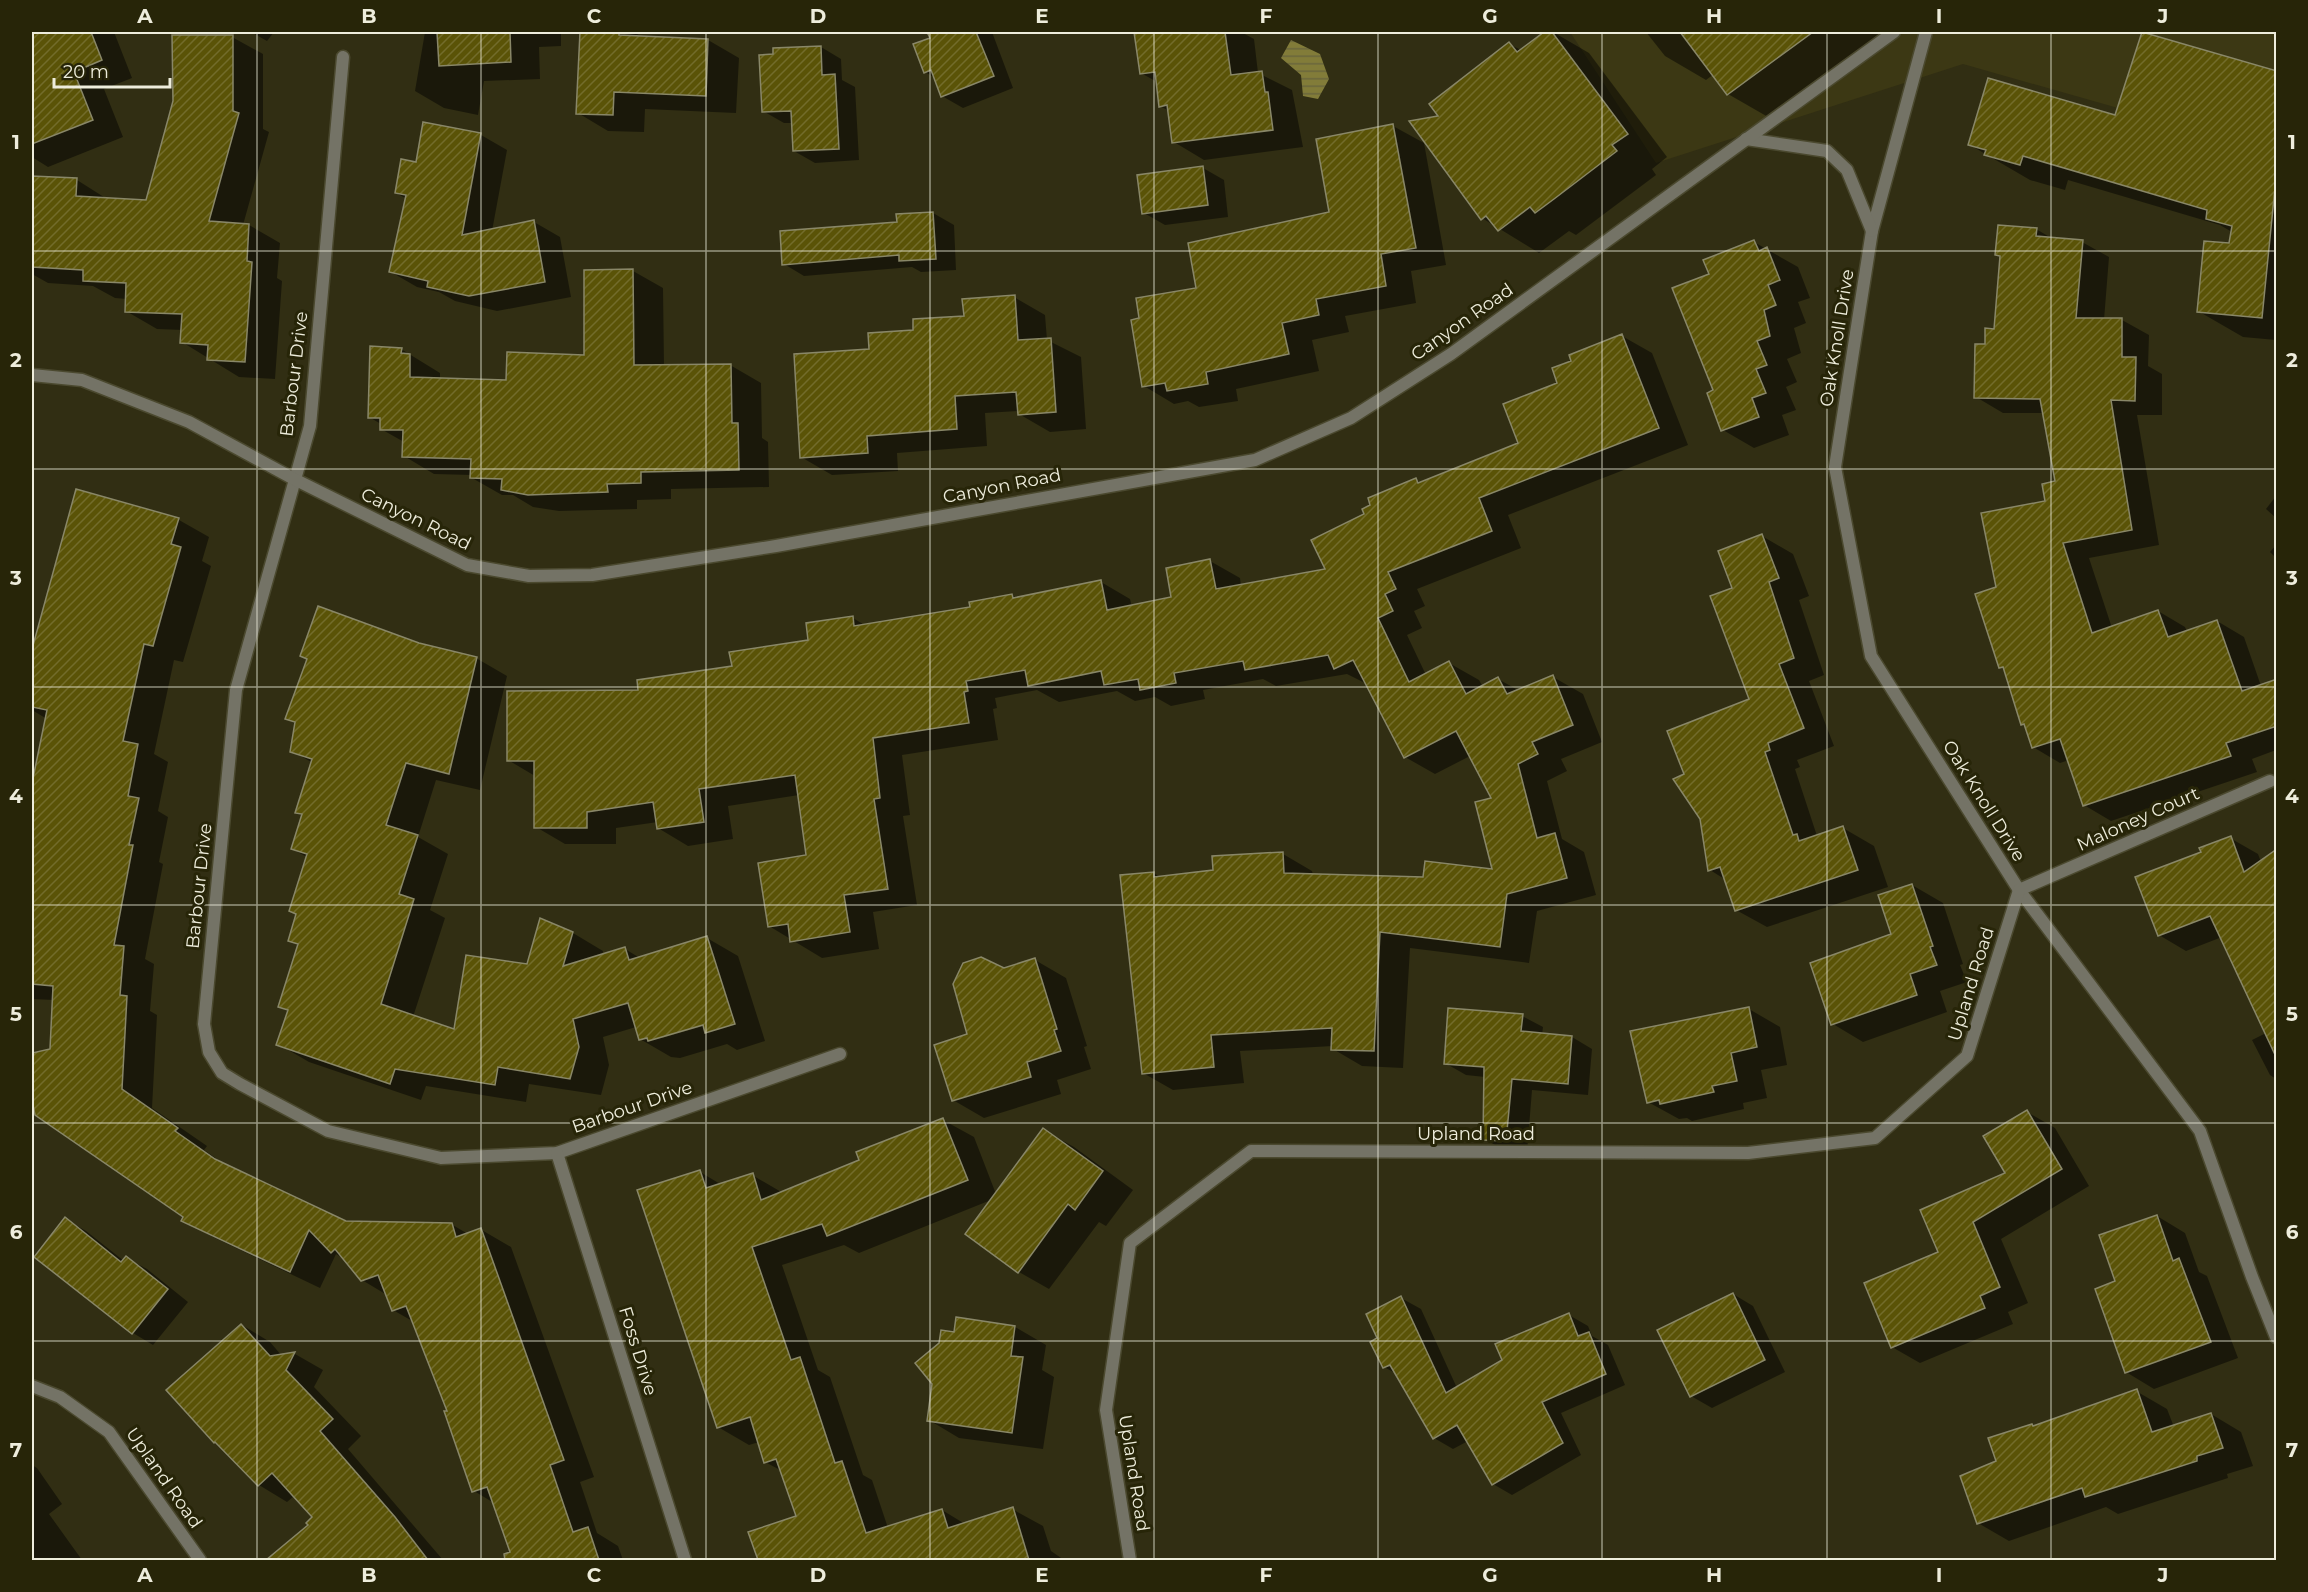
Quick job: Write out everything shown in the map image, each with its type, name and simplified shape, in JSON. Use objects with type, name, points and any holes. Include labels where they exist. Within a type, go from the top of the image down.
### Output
[{"type":"street","name":"Canyon Road","points":[[32,375],[81,380],[189,422],[294,480],[467,565],[529,576],[592,576],[776,546],[1255,459],[1351,418],[1451,354],[1894,32]]},
{"type":"street","name":"Oak Knoll Drive","points":[[1926,32],[1872,231],[1835,467],[1871,656],[2019,890],[2200,1131],[2252,1277],[2277,1337]]},
{"type":"street","name":"Barbour Drive","points":[[343,57],[310,426],[236,690],[204,1024],[208,1052],[222,1073],[328,1131],[441,1158],[556,1153],[840,1054]]},
{"type":"street","points":[[1746,139],[1827,151],[1846,170],[1872,231]]},
{"type":"street","name":"Maloney Court","points":[[2019,890],[2270,781]]},
{"type":"street","name":"Upland Road","points":[[1130,1560],[1106,1410],[1130,1243],[1251,1151],[1748,1153],[1875,1138],[1967,1056],[2019,890]]},
{"type":"street","name":"Foss Drive","points":[[556,1153],[685,1560]]},
{"type":"street","name":"Upland Road","points":[[32,1386],[60,1397],[109,1432],[200,1560]]},
{"type":"shaded area","points":[[1570,32],[2276,32],[2276,153],[1963,64],[1656,163]]},
{"type":"shaded area","points":[[1291,40],[1320,54],[1329,79],[1318,99],[1303,96],[1301,75],[1281,58]]},
{"type":"building","points":[[32,32],[91,32],[102,60],[74,72],[93,120],[32,144]]},
{"type":"building","points":[[437,32],[510,32],[511,62],[439,66]]},
{"type":"building","points":[[580,32],[619,32],[619,35],[708,39],[706,96],[614,92],[613,115],[576,114]]},
{"type":"building","points":[[927,32],[976,32],[994,76],[941,97],[931,70],[924,73],[913,44],[930,38]]},
{"type":"building","points":[[1134,32],[1225,32],[1231,75],[1262,71],[1265,92],[1268,92],[1273,130],[1172,143],[1167,105],[1159,107],[1155,72],[1140,74]]},
{"type":"building","points":[[1544,32],[1552,32],[1628,134],[1612,145],[1617,151],[1554,199],[1535,213],[1530,207],[1498,231],[1486,216],[1481,220],[1409,121],[1438,116],[1429,104],[1509,42],[1517,52]]},
{"type":"building","points":[[1680,32],[1813,32],[1727,95]]},
{"type":"building","points":[[2142,32],[2277,71],[2277,168],[2262,318],[2197,312],[2204,241],[2229,243],[2232,226],[2206,219],[2207,210],[2023,156],[2020,165],[1984,155],[1986,150],[1968,145],[1988,78],[2115,115]]},
{"type":"building","points":[[172,35],[233,35],[233,111],[239,113],[209,221],[249,224],[247,261],[252,262],[245,362],[207,360],[208,345],[180,343],[182,314],[125,312],[126,283],[83,281],[83,270],[32,267],[32,176],[77,178],[76,196],[146,200],[173,101]]},
{"type":"building","points":[[821,46],[822,75],[835,74],[839,149],[793,151],[791,111],[762,112],[759,55],[773,54],[773,48]]},
{"type":"building","points":[[423,122],[481,133],[462,235],[534,220],[545,282],[469,296],[427,287],[428,281],[389,272],[406,195],[395,193],[401,159],[416,162]]},
{"type":"building","points":[[1393,124],[1416,248],[1381,254],[1386,286],[1316,299],[1319,315],[1282,323],[1289,354],[1206,372],[1208,384],[1167,391],[1165,383],[1142,387],[1131,320],[1139,318],[1136,298],[1196,288],[1188,243],[1329,212],[1316,139]]},
{"type":"building","points":[[1203,166],[1208,205],[1142,214],[1137,175]]},
{"type":"building","points":[[933,212],[936,259],[899,261],[899,255],[782,265],[780,231],[897,222],[896,214]]},
{"type":"building","points":[[1998,225],[2037,228],[2036,236],[2083,240],[2076,318],[2122,318],[2122,357],[2136,357],[2135,401],[2111,400],[2132,530],[2063,543],[2092,633],[2158,610],[2168,637],[2217,620],[2242,691],[2277,679],[2277,726],[2226,743],[2231,756],[2083,806],[2060,739],[2032,748],[2024,724],[2021,725],[2003,667],[1999,668],[1975,594],[1996,587],[1981,513],[2045,501],[2042,484],[2055,481],[2040,399],[1974,398],[1975,344],[1985,344],[1985,328],[1994,329],[2000,256],[1995,255]]},
{"type":"building","points":[[1754,240],[1759,251],[1767,247],[1780,280],[1768,285],[1776,305],[1764,310],[1770,336],[1757,341],[1767,365],[1756,369],[1766,393],[1752,398],[1759,417],[1721,431],[1707,393],[1713,390],[1672,288],[1709,274],[1703,260]]},
{"type":"building","points":[[633,269],[634,365],[731,364],[732,423],[738,423],[739,470],[641,472],[641,483],[607,484],[608,492],[528,495],[501,490],[502,479],[470,478],[471,459],[402,457],[403,430],[380,430],[380,418],[368,418],[370,346],[402,348],[401,353],[410,354],[410,377],[506,380],[507,352],[584,355],[584,270]]},
{"type":"building","points":[[1015,295],[1018,340],[1051,338],[1056,412],[1018,415],[1016,392],[955,396],[957,429],[867,436],[868,453],[800,458],[794,354],[869,349],[868,333],[913,330],[913,319],[964,316],[962,299]]},
{"type":"building","points":[[1622,334],[1659,428],[1479,498],[1492,531],[1388,572],[1396,589],[1385,594],[1393,611],[1378,618],[1409,682],[1449,661],[1466,694],[1498,677],[1507,694],[1553,675],[1573,725],[1532,742],[1538,754],[1518,764],[1537,838],[1555,833],[1567,878],[1507,894],[1500,947],[1380,932],[1374,1051],[1331,1050],[1332,1028],[1211,1035],[1214,1067],[1142,1074],[1120,875],[1154,872],[1154,877],[1213,870],[1212,856],[1283,852],[1284,873],[1423,877],[1425,861],[1492,869],[1475,802],[1491,798],[1456,731],[1404,758],[1353,660],[1334,669],[1328,655],[1245,670],[1243,661],[1174,673],[1176,683],[1140,690],[1138,679],[1104,685],[1101,671],[1028,686],[1025,670],[966,681],[968,691],[964,692],[969,723],[873,738],[880,798],[874,799],[888,889],[844,895],[850,932],[790,942],[788,924],[768,927],[758,863],[806,855],[795,775],[699,789],[704,822],[657,829],[653,802],[587,812],[587,828],[534,828],[534,761],[507,761],[507,691],[638,690],[637,680],[732,666],[729,652],[808,640],[806,623],[853,616],[854,626],[970,607],[969,602],[1012,594],[1013,598],[1101,580],[1107,610],[1171,597],[1166,568],[1210,559],[1216,589],[1325,569],[1311,540],[1364,514],[1362,509],[1370,505],[1368,498],[1416,478],[1418,483],[1518,443],[1503,404],[1557,383],[1552,368],[1571,361],[1569,355]]},
{"type":"building","points":[[76,489],[179,518],[171,544],[181,547],[153,646],[144,644],[123,741],[138,744],[128,796],[139,798],[129,845],[133,845],[114,945],[124,946],[120,995],[127,996],[122,1089],[178,1128],[175,1131],[215,1159],[346,1221],[452,1223],[456,1237],[481,1228],[564,1460],[550,1465],[573,1532],[588,1527],[599,1560],[505,1560],[504,1554],[510,1552],[487,1487],[472,1492],[444,1411],[447,1411],[406,1306],[392,1311],[378,1275],[361,1281],[335,1249],[331,1253],[309,1230],[290,1272],[181,1221],[183,1217],[35,1115],[32,1100],[32,1053],[50,1049],[53,986],[32,984],[32,783],[47,710],[32,707],[32,649]]},
{"type":"building","points":[[1762,534],[1779,578],[1769,582],[1794,658],[1779,664],[1804,728],[1768,743],[1770,750],[1765,752],[1793,835],[1797,834],[1799,841],[1843,826],[1858,870],[1735,911],[1720,867],[1708,871],[1700,819],[1673,779],[1684,774],[1667,731],[1749,699],[1710,596],[1732,588],[1718,551]]},
{"type":"building","points":[[318,606],[419,643],[477,657],[449,774],[406,763],[386,825],[418,835],[399,894],[414,899],[381,1004],[454,1029],[466,955],[527,964],[540,918],[573,932],[563,966],[625,947],[629,960],[707,936],[735,1024],[705,1033],[703,1025],[648,1041],[647,1038],[639,1040],[628,1003],[573,1019],[579,1047],[570,1079],[498,1067],[495,1085],[395,1069],[390,1084],[276,1045],[288,1010],[278,1007],[298,944],[288,941],[296,914],[289,911],[307,854],[291,849],[302,814],[295,813],[312,759],[290,752],[295,722],[285,719],[307,659],[300,656]]},
{"type":"building","points":[[2231,836],[2244,872],[2277,849],[2277,1059],[2210,916],[2158,936],[2135,877],[2201,852],[2199,848]]},
{"type":"building","points":[[1912,884],[1937,965],[1910,974],[1917,995],[1831,1025],[1810,963],[1891,934],[1878,895]]},
{"type":"building","points":[[981,957],[1004,968],[1035,958],[1057,1029],[1054,1030],[1061,1051],[1027,1062],[1031,1077],[952,1101],[934,1045],[967,1034],[953,984],[963,963]]},
{"type":"building","points":[[1749,1007],[1757,1047],[1731,1053],[1737,1081],[1712,1086],[1714,1092],[1660,1104],[1659,1100],[1647,1103],[1630,1031]]},
{"type":"building","points":[[1448,1008],[1523,1014],[1521,1031],[1572,1036],[1568,1084],[1512,1079],[1506,1141],[1483,1140],[1484,1067],[1444,1064]]},
{"type":"building","points":[[2027,1110],[2062,1169],[1973,1222],[2000,1287],[1980,1296],[1985,1308],[1891,1348],[1864,1283],[1938,1252],[1920,1210],[2005,1173],[1983,1136]]},
{"type":"building","points":[[943,1118],[968,1180],[827,1236],[822,1224],[752,1247],[791,1360],[800,1357],[835,1463],[842,1461],[866,1533],[942,1509],[948,1528],[1013,1507],[1029,1560],[758,1560],[748,1532],[796,1516],[776,1459],[764,1463],[750,1417],[717,1428],[637,1190],[700,1170],[706,1188],[753,1173],[761,1200],[859,1160],[856,1152]]},
{"type":"building","points":[[1043,1128],[1103,1171],[1075,1210],[1068,1204],[1018,1273],[965,1234]]},
{"type":"building","points":[[2157,1215],[2173,1261],[2179,1258],[2211,1342],[2125,1373],[2095,1289],[2115,1281],[2099,1235]]},
{"type":"building","points":[[65,1217],[121,1262],[126,1256],[168,1289],[132,1334],[34,1257]]},
{"type":"building","points":[[1733,1293],[1765,1360],[1690,1397],[1657,1330]]},
{"type":"building","points":[[1401,1296],[1446,1393],[1502,1360],[1495,1344],[1569,1313],[1578,1336],[1589,1332],[1606,1374],[1542,1402],[1563,1443],[1492,1485],[1457,1425],[1433,1439],[1390,1365],[1383,1368],[1370,1342],[1377,1338],[1366,1314]]},
{"type":"building","points":[[956,1317],[1015,1326],[1011,1356],[1023,1357],[1012,1433],[927,1421],[932,1384],[915,1363],[939,1343],[941,1330],[954,1332]]},
{"type":"building","points":[[241,1324],[270,1356],[295,1352],[286,1370],[333,1419],[320,1431],[395,1517],[428,1560],[266,1560],[308,1525],[306,1523],[312,1517],[272,1473],[258,1486],[214,1443],[166,1390]]},
{"type":"building","points":[[2137,1389],[2152,1432],[2211,1413],[2223,1448],[2197,1456],[2197,1461],[2085,1497],[2082,1488],[1977,1524],[1960,1476],[1996,1461],[1988,1438],[2032,1424],[2033,1426]]}]
